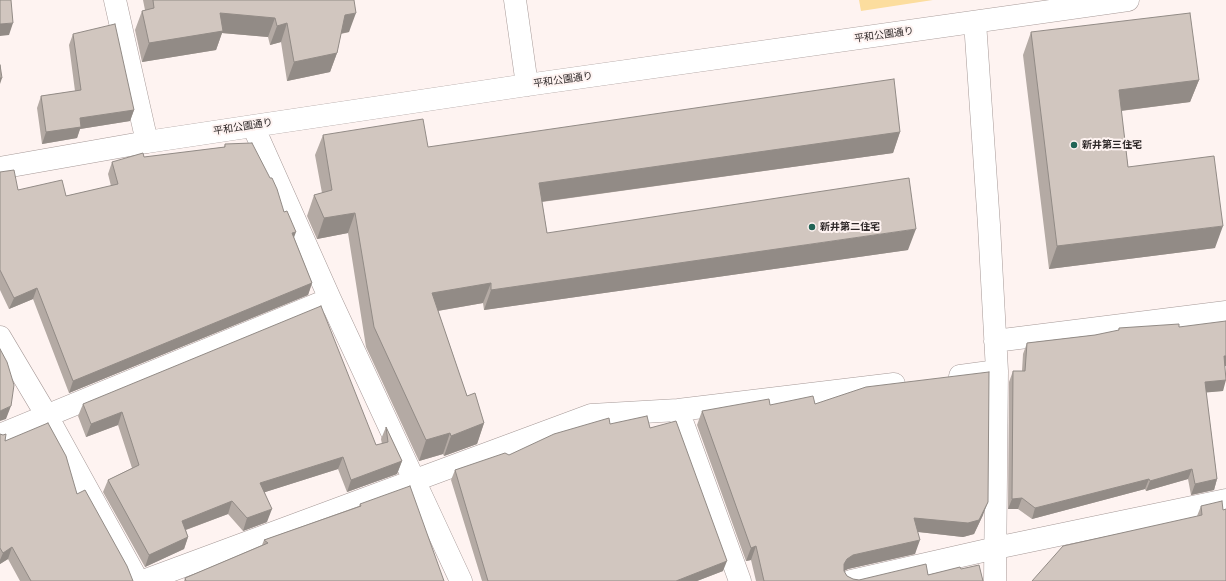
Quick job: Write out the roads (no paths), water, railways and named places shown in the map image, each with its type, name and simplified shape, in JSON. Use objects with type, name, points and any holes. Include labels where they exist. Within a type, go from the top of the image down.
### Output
[{"type":"street","points":[[115,0],[147,142]]},
{"type":"street","points":[[515,0],[527,85]]},
{"type":"street","name":"平和公園通り","points":[[0,168],[147,142],[527,85],[1128,0]]},
{"type":"street","points":[[975,22],[989,225],[997,371],[995,581]]},
{"type":"street","points":[[253,126],[330,299],[461,581]]},
{"type":"street","points":[[0,435],[330,299]]},
{"type":"street","points":[[995,341],[1226,312]]},
{"type":"street","points":[[0,337],[47,416],[138,581]]},
{"type":"street","points":[[942,378],[997,371]]},
{"type":"street","points":[[143,581],[591,414],[678,410],[911,382]]},
{"type":"street","points":[[678,410],[740,581]]},
{"type":"street","points":[[851,581],[996,548],[1226,500]]},
{"type":"place","name":"新井第三住宅","points":[[1074,145]]},
{"type":"place","name":"新井第二住宅","points":[[812,227]]}]
